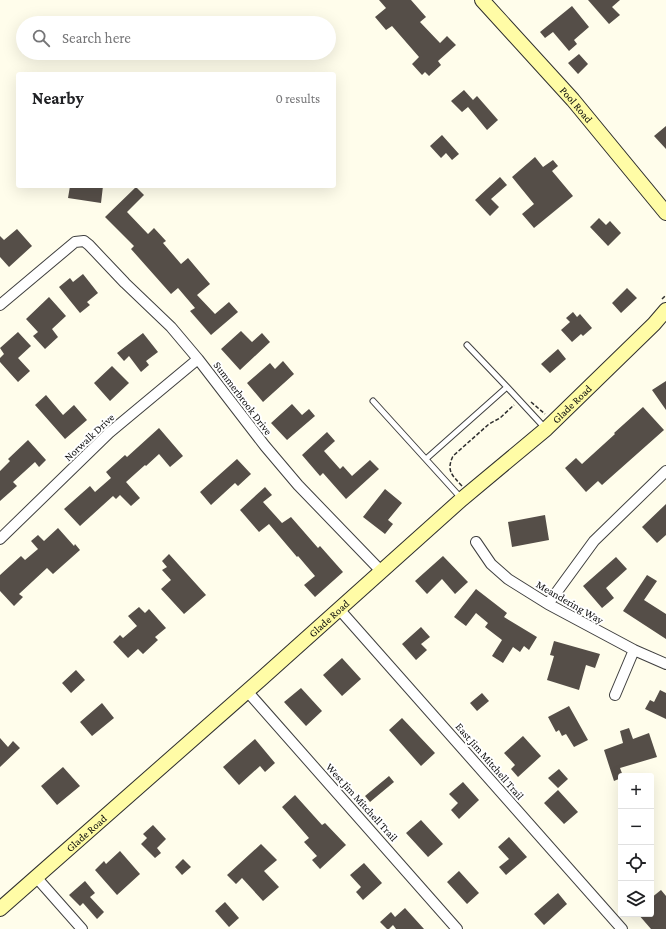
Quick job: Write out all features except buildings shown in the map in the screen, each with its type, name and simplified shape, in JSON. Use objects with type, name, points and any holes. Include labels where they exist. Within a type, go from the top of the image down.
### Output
[{"type":"main road","name":"Pool Road","points":[[482,0],[572,100],[666,213]]},
{"type":"main road","name":"Glade Road","points":[[0,909],[381,571],[459,496],[546,429],[654,324],[666,310]]},
{"type":"main road","name":"Glade Road","points":[[654,324],[666,315]]},
{"type":"street","name":"Summerbrook Drive","points":[[0,305],[75,242],[84,241],[171,328],[198,359],[264,446],[288,474],[381,571]]},
{"type":"street","name":"Norwalk Drive","points":[[0,539],[109,433],[198,359]]},
{"type":"street","points":[[548,604],[594,541],[666,471]]},
{"type":"street","name":"Meandering Way","points":[[476,542],[491,564],[508,579],[548,604],[634,650],[666,664]]},
{"type":"street","name":"East Jim Mitchell Trail","points":[[339,608],[622,929]]},
{"type":"street","points":[[615,695],[634,650]]},
{"type":"street","name":"West Jim Mitchell Trail","points":[[247,691],[457,929]]},
{"type":"street","points":[[36,877],[82,929]]},
{"type":"lane","points":[[467,345],[546,429]]},
{"type":"lane","points":[[426,459],[507,387]]},
{"type":"lane","points":[[373,401],[459,496]]},
{"type":"path","points":[[459,496],[462,486],[452,474],[450,469],[453,456],[489,424],[500,418],[524,395],[545,414]]}]
